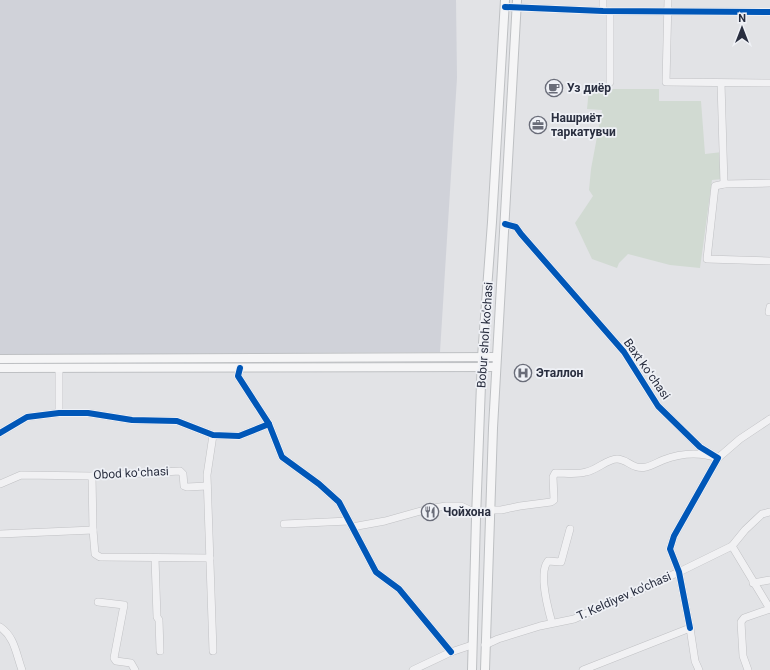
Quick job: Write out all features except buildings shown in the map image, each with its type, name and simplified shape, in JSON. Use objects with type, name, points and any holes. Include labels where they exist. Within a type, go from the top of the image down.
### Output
[{"type":"main road","name":"Bobur shoh ko'chasi","points":[[472,670],[482,357],[491,245],[505,4]]},
{"type":"main road","name":"Bobur shoh ko'chasi","points":[[485,670],[496,357],[517,4]]},
{"type":"main road","points":[[0,359],[496,357]]},
{"type":"main road","points":[[0,368],[496,367]]},
{"type":"street","points":[[603,0],[606,11],[610,82]]},
{"type":"street","points":[[668,0],[666,82],[770,83]]},
{"type":"street","points":[[505,4],[606,11],[770,12]]},
{"type":"street","points":[[721,83],[724,184]]},
{"type":"street","points":[[770,183],[724,184],[715,186],[707,259],[770,260]]},
{"type":"street","name":"Baxt koʻchasi","points":[[505,224],[516,227],[531,246],[621,347],[658,406],[700,447],[718,458]]},
{"type":"street","points":[[249,358],[249,368]]},
{"type":"street","points":[[59,414],[60,368]]},
{"type":"street","points":[[240,368],[238,376],[269,424],[282,457],[319,484],[339,502],[376,572],[399,589],[451,652]]},
{"type":"street","points":[[0,433],[28,416],[88,413],[132,420],[177,421],[213,435],[239,436],[269,424]]},
{"type":"street","points":[[698,670],[695,661],[679,572],[670,548],[674,536],[718,458],[740,439],[770,419]]},
{"type":"street","points":[[213,435],[207,474],[213,651]]},
{"type":"street","points":[[490,510],[501,510],[551,502],[554,500],[553,477],[555,473],[586,472],[615,459],[621,460],[633,467],[641,468],[651,466],[671,458],[692,454],[702,454],[718,458]]},
{"type":"street","name":"Obod koʻchasi","points":[[0,484],[21,475],[92,476],[180,471],[183,474],[184,486],[207,486]]},
{"type":"street","points":[[92,476],[93,530],[95,554],[97,556],[210,558]]},
{"type":"street","points":[[284,524],[350,524],[385,521],[428,509],[446,506],[461,506],[476,513]]},
{"type":"street","name":"T. Keldiyev ko'chasi","points":[[485,645],[498,639],[552,623],[574,619],[679,572],[732,546],[745,530],[762,514],[770,512]]},
{"type":"street","points":[[552,623],[545,596],[545,567],[548,561],[561,562],[570,529]]},
{"type":"street","points":[[0,534],[93,530]]},
{"type":"street","points":[[732,546],[770,609],[744,618],[741,622],[743,656],[748,670]]},
{"type":"street","points":[[155,558],[157,617],[160,620],[160,651]]},
{"type":"street","points":[[753,583],[770,580]]},
{"type":"street","points":[[98,602],[124,605],[114,658],[116,661],[131,663],[136,670]]},
{"type":"street","points":[[0,627],[7,632],[11,638],[22,670]]},
{"type":"street","points":[[583,670],[690,628]]},
{"type":"street","points":[[413,670],[451,652],[472,645]]},
{"type":"shaded area","points":[[0,0],[456,0],[457,78],[440,352],[0,355]]},
{"type":"shaded area","points":[[589,89],[659,89],[659,101],[701,101],[705,154],[722,152],[723,179],[712,180],[700,268],[670,265],[628,254],[619,263],[617,268],[592,259],[575,223],[593,196],[589,190],[591,169],[602,110],[587,109]]},
{"type":"cycle path","points":[[505,7],[603,11],[770,12]]},
{"type":"cycle path","points":[[505,224],[516,227],[624,352],[658,406],[700,447],[718,458],[674,536],[670,549],[679,572],[690,628]]},
{"type":"cycle path","points":[[240,368],[238,376],[269,424],[282,457],[319,484],[339,502],[376,572],[399,589],[451,652]]},
{"type":"cycle path","points":[[0,433],[27,417],[59,413],[88,413],[132,420],[177,421],[213,435],[239,436],[269,424]]},
{"type":"place","name":"Уз диёр","points":[[554,88]]},
{"type":"place","name":"Нашриёт таркатувчи","points":[[538,125]]},
{"type":"place","name":"Эталлон","points":[[523,373]]},
{"type":"place","name":"Чойхона","points":[[430,512]]}]
